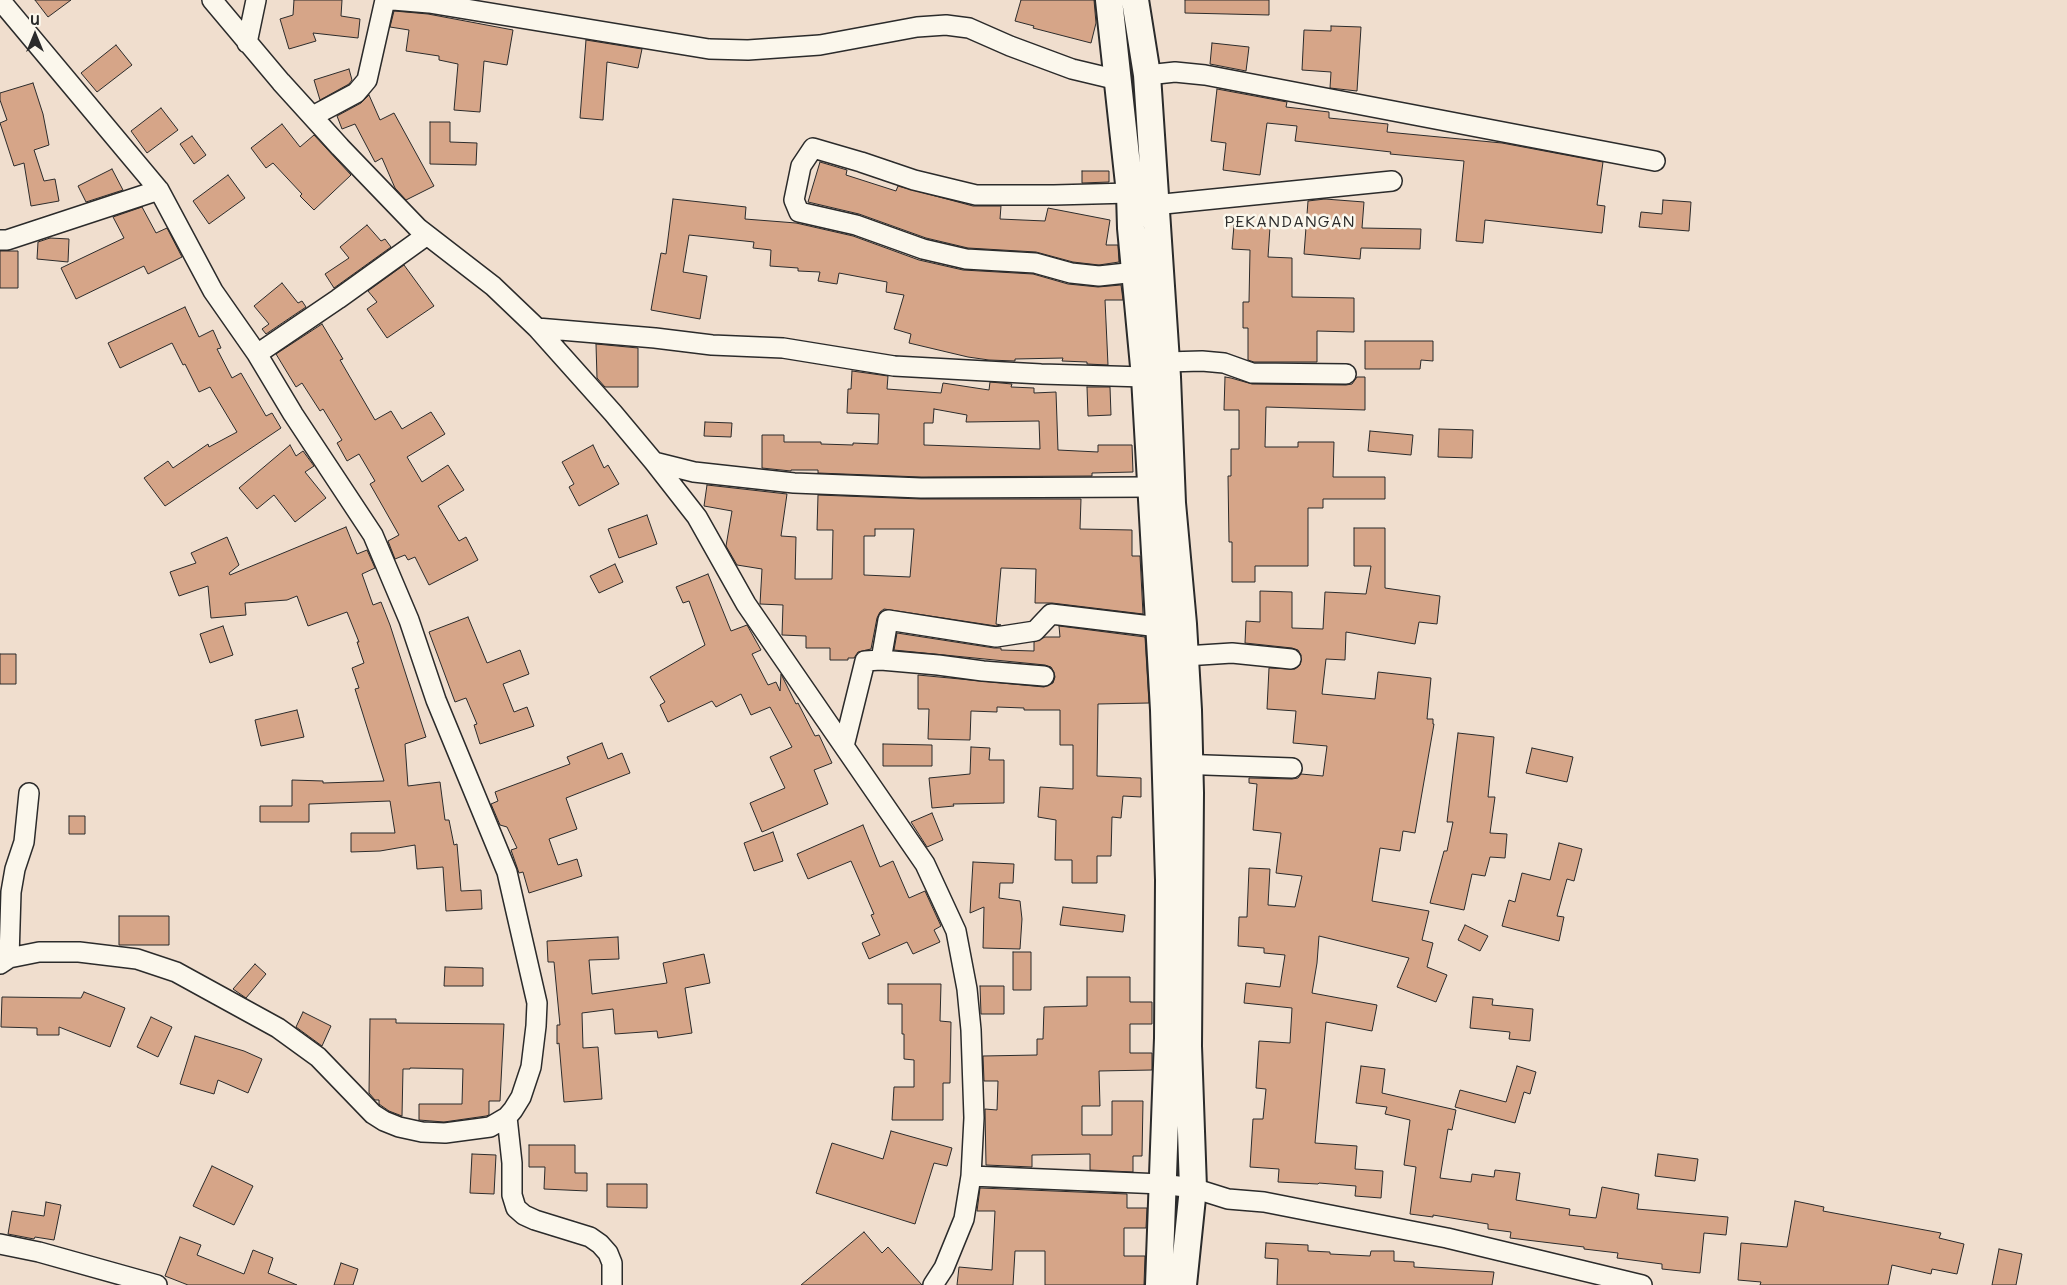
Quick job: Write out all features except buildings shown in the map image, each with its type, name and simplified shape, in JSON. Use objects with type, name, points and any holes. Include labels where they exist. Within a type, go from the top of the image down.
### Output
[{"type":"main road","points":[[1109,0],[1130,193],[1131,228],[1136,272],[1155,369],[1191,655],[1178,1039],[1162,1184],[1159,1285]]},
{"type":"main road","points":[[1136,0],[1163,203],[1155,369],[1152,487],[1159,627],[1186,764]]},
{"type":"main road","points":[[1118,80],[1147,75]]},
{"type":"main road","points":[[1178,1039],[1193,1188],[1184,1285]]},
{"type":"street","points":[[0,0],[159,190],[213,291],[257,354],[293,414],[373,535],[409,620],[436,700],[507,872],[537,1003],[531,1067],[521,1097],[507,1117],[490,1127],[445,1134],[399,1127],[373,1114],[318,1057],[278,1028],[176,972],[137,959],[80,952],[40,952],[4,961],[11,892],[15,869],[24,842],[29,793]]},
{"type":"street","points":[[212,0],[247,43],[340,147],[427,235],[492,286],[537,328],[654,462],[697,517],[746,604],[924,864],[956,931],[967,989],[971,1030],[974,1118],[971,1176],[964,1219],[944,1268],[933,1285]]},
{"type":"street","points":[[247,43],[256,0]]},
{"type":"street","points":[[313,116],[356,93],[367,80],[385,0]]},
{"type":"street","points":[[393,0],[429,3],[709,49],[748,50],[820,45],[917,27],[946,25],[969,28],[1010,46],[1072,69],[1118,80]]},
{"type":"street","points":[[1147,75],[1175,72],[1205,75],[1655,161]]},
{"type":"street","points":[[1130,193],[1054,195],[976,194],[914,180],[813,148],[801,166],[794,200],[800,212],[856,225],[923,249],[966,259],[1028,262],[1071,273],[1099,276],[1136,272]]},
{"type":"street","points":[[1163,203],[1392,181]]},
{"type":"street","points":[[0,240],[8,240],[159,190]]},
{"type":"street","points":[[257,354],[427,235]]},
{"type":"street","points":[[537,328],[712,344],[783,348],[894,366],[1041,374],[1155,369],[1202,361],[1224,363],[1252,373],[1346,374]]},
{"type":"street","points":[[654,462],[694,472],[794,483],[921,488],[1152,487]]},
{"type":"street","points":[[881,660],[888,620],[996,637],[1035,631],[1051,614],[1159,627]]},
{"type":"street","points":[[1191,655],[1232,653],[1291,659]]},
{"type":"street","points":[[844,746],[865,661],[881,660],[938,665],[984,672],[1044,676]]},
{"type":"street","points":[[1186,764],[1292,768]]},
{"type":"street","points":[[507,1117],[512,1163],[512,1195],[516,1208],[529,1217],[590,1237],[600,1244],[608,1253],[612,1263],[612,1285]]},
{"type":"street","points":[[971,1176],[1162,1184],[1193,1188],[1228,1199],[1264,1202],[1447,1238],[1642,1285]]},
{"type":"street","points":[[0,1244],[38,1252],[129,1281],[157,1285]]},
{"type":"district","name":"PEKANDANGAN","points":[[1290,222]]}]
